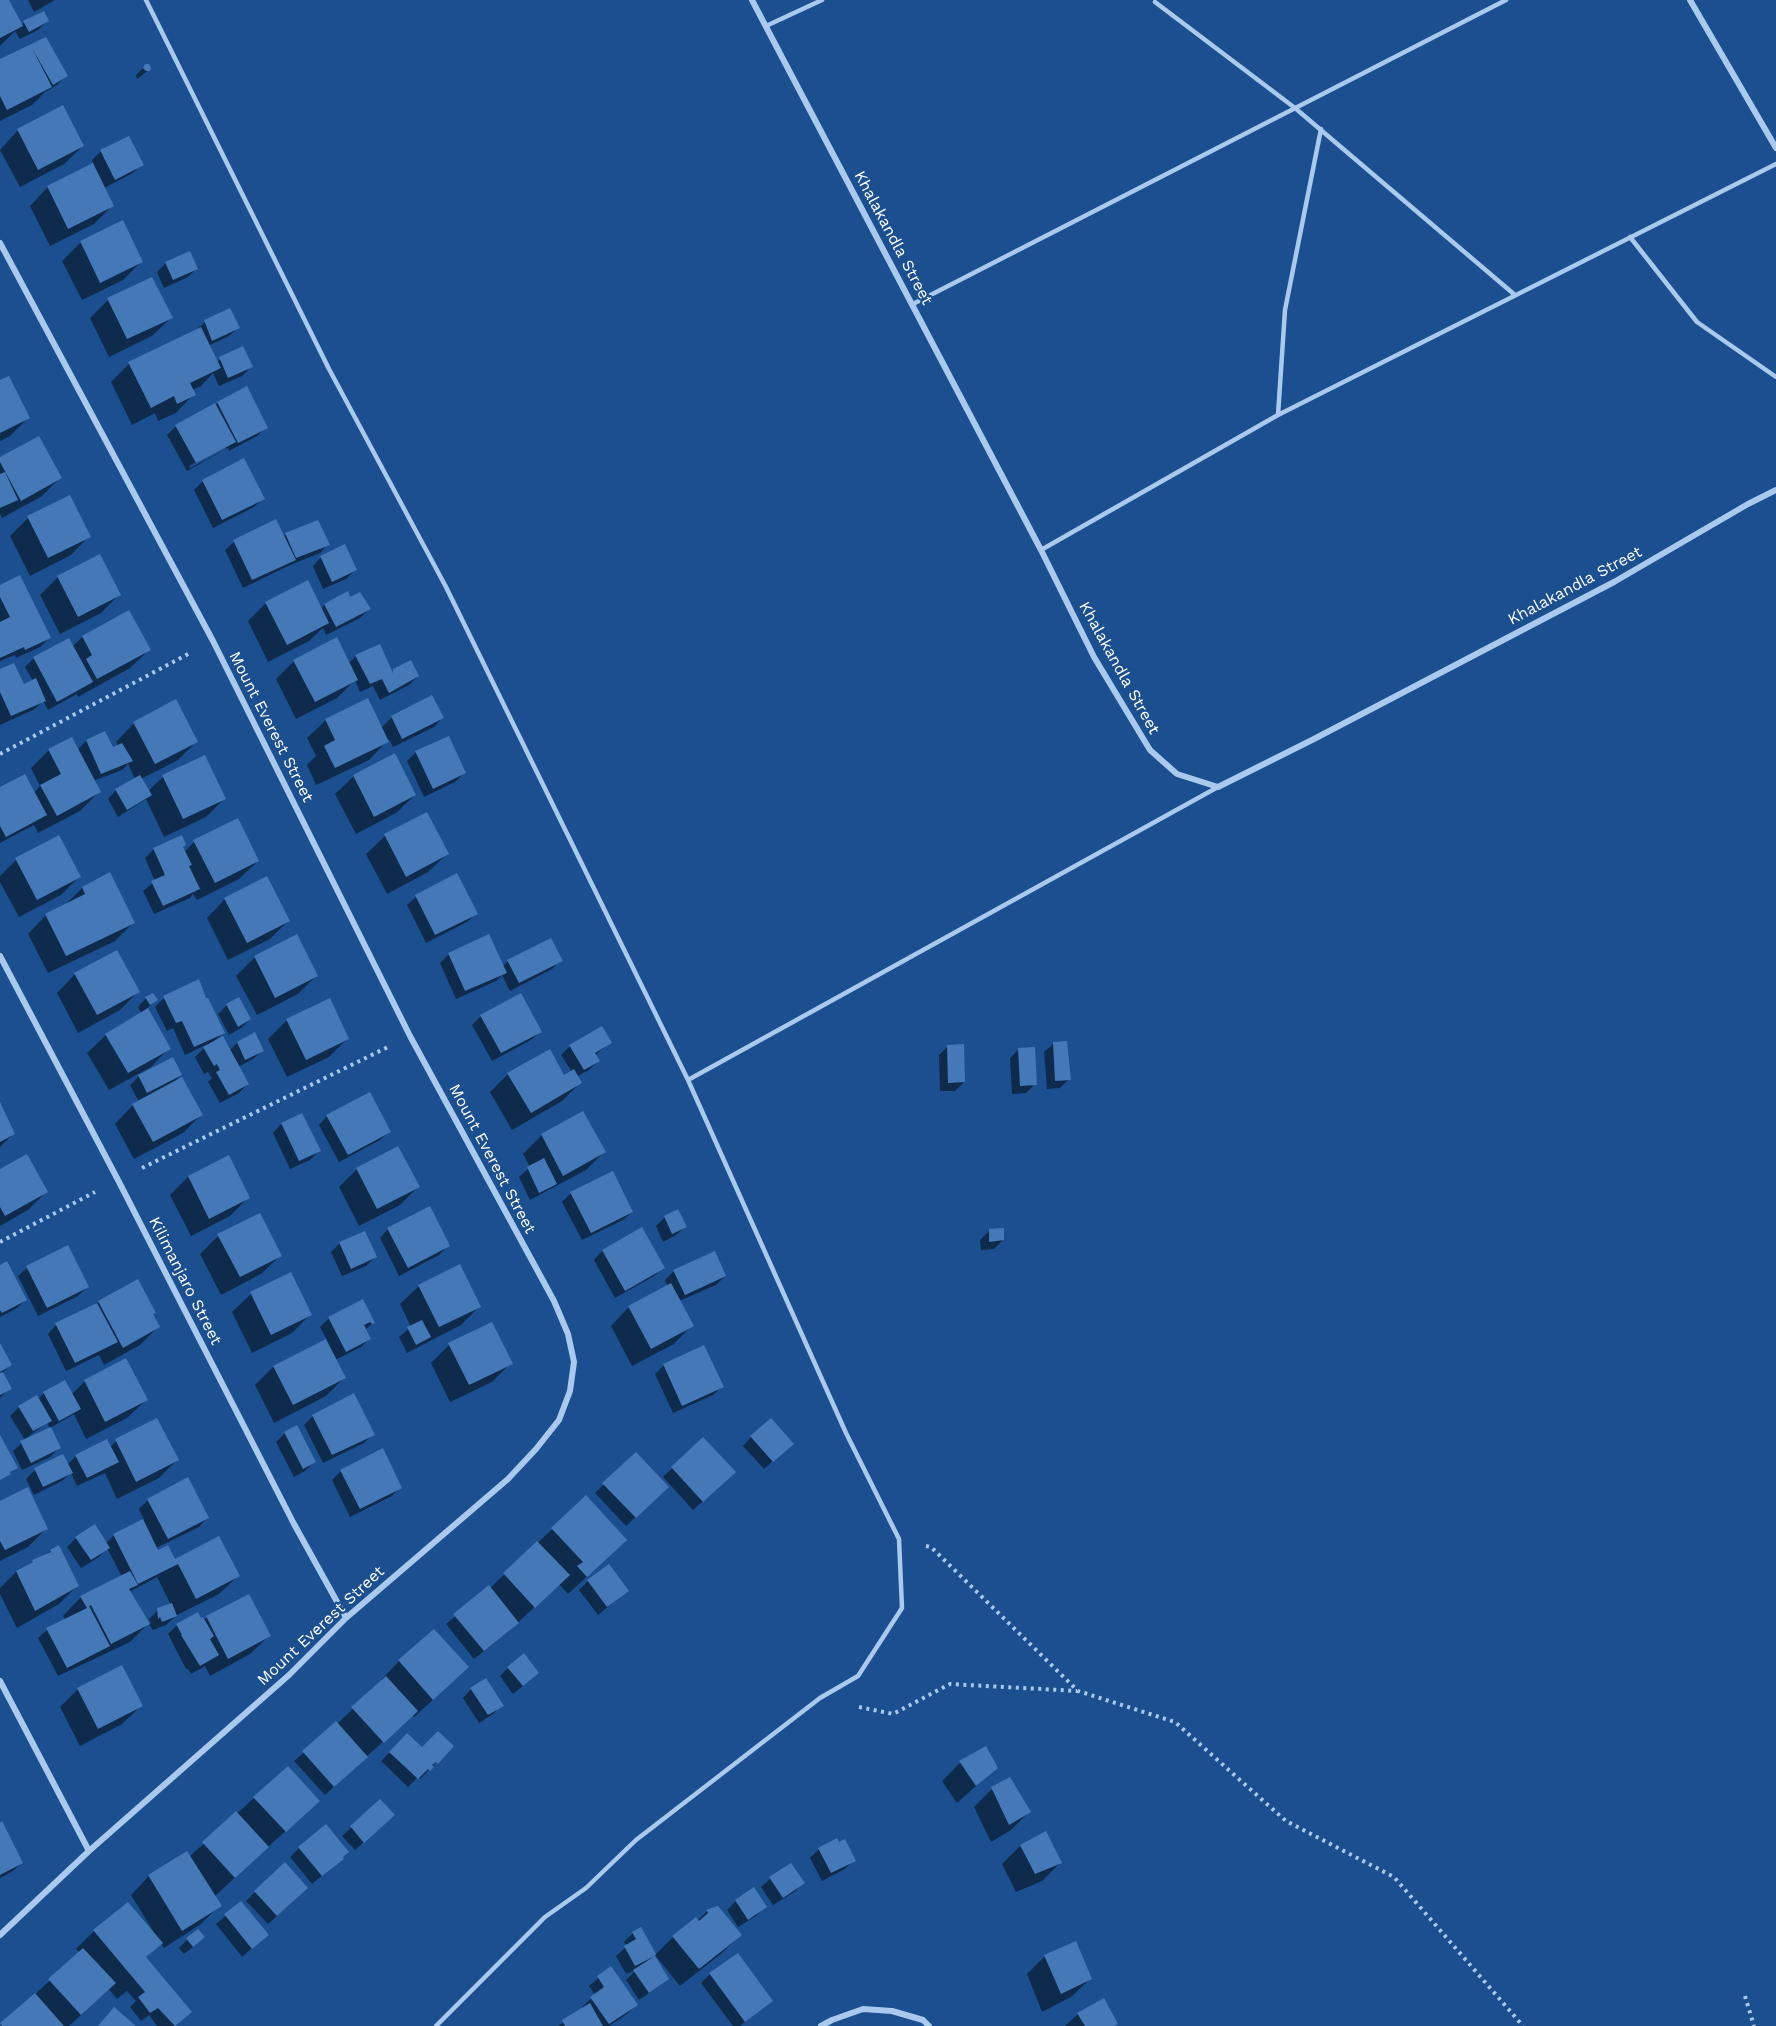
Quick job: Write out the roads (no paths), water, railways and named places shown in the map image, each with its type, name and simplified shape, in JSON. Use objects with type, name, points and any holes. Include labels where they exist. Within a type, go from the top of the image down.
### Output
[{"type":"street","name":"Khalakandla Street","points":[[752,0],[913,304],[1094,657],[1150,750],[1177,774],[1218,787],[1614,582],[1776,490]]},
{"type":"street","points":[[1690,0],[1776,148]]},
{"type":"street","name":"Mount Everest Street","points":[[0,243],[213,641],[410,1036],[554,1301],[568,1334],[574,1362],[570,1391],[559,1420],[508,1479],[346,1618],[289,1675],[89,1851],[0,1935]]},
{"type":"street","name":"Kilimanjaro Street","points":[[0,956],[118,1180],[294,1524],[346,1618]]},
{"type":"street","points":[[0,1681],[89,1851]]},
{"type":"street","points":[[821,2026],[863,2009],[892,2012],[923,2020],[930,2026]]},
{"type":"lane","points":[[146,0],[328,369],[446,587],[688,1080],[846,1433],[899,1539],[902,1608],[858,1676],[820,1698],[636,1840],[586,1888],[545,1917],[436,2026]]},
{"type":"lane","points":[[766,26],[822,0]]},
{"type":"lane","points":[[913,304],[1506,0]]},
{"type":"lane","points":[[1155,2],[1321,129],[1515,295]]},
{"type":"lane","points":[[1278,415],[1285,310],[1321,129]]},
{"type":"lane","points":[[1041,550],[1278,415],[1776,164]]},
{"type":"lane","points":[[1630,237],[1697,322],[1776,377]]},
{"type":"lane","points":[[688,1080],[1218,787]]}]
